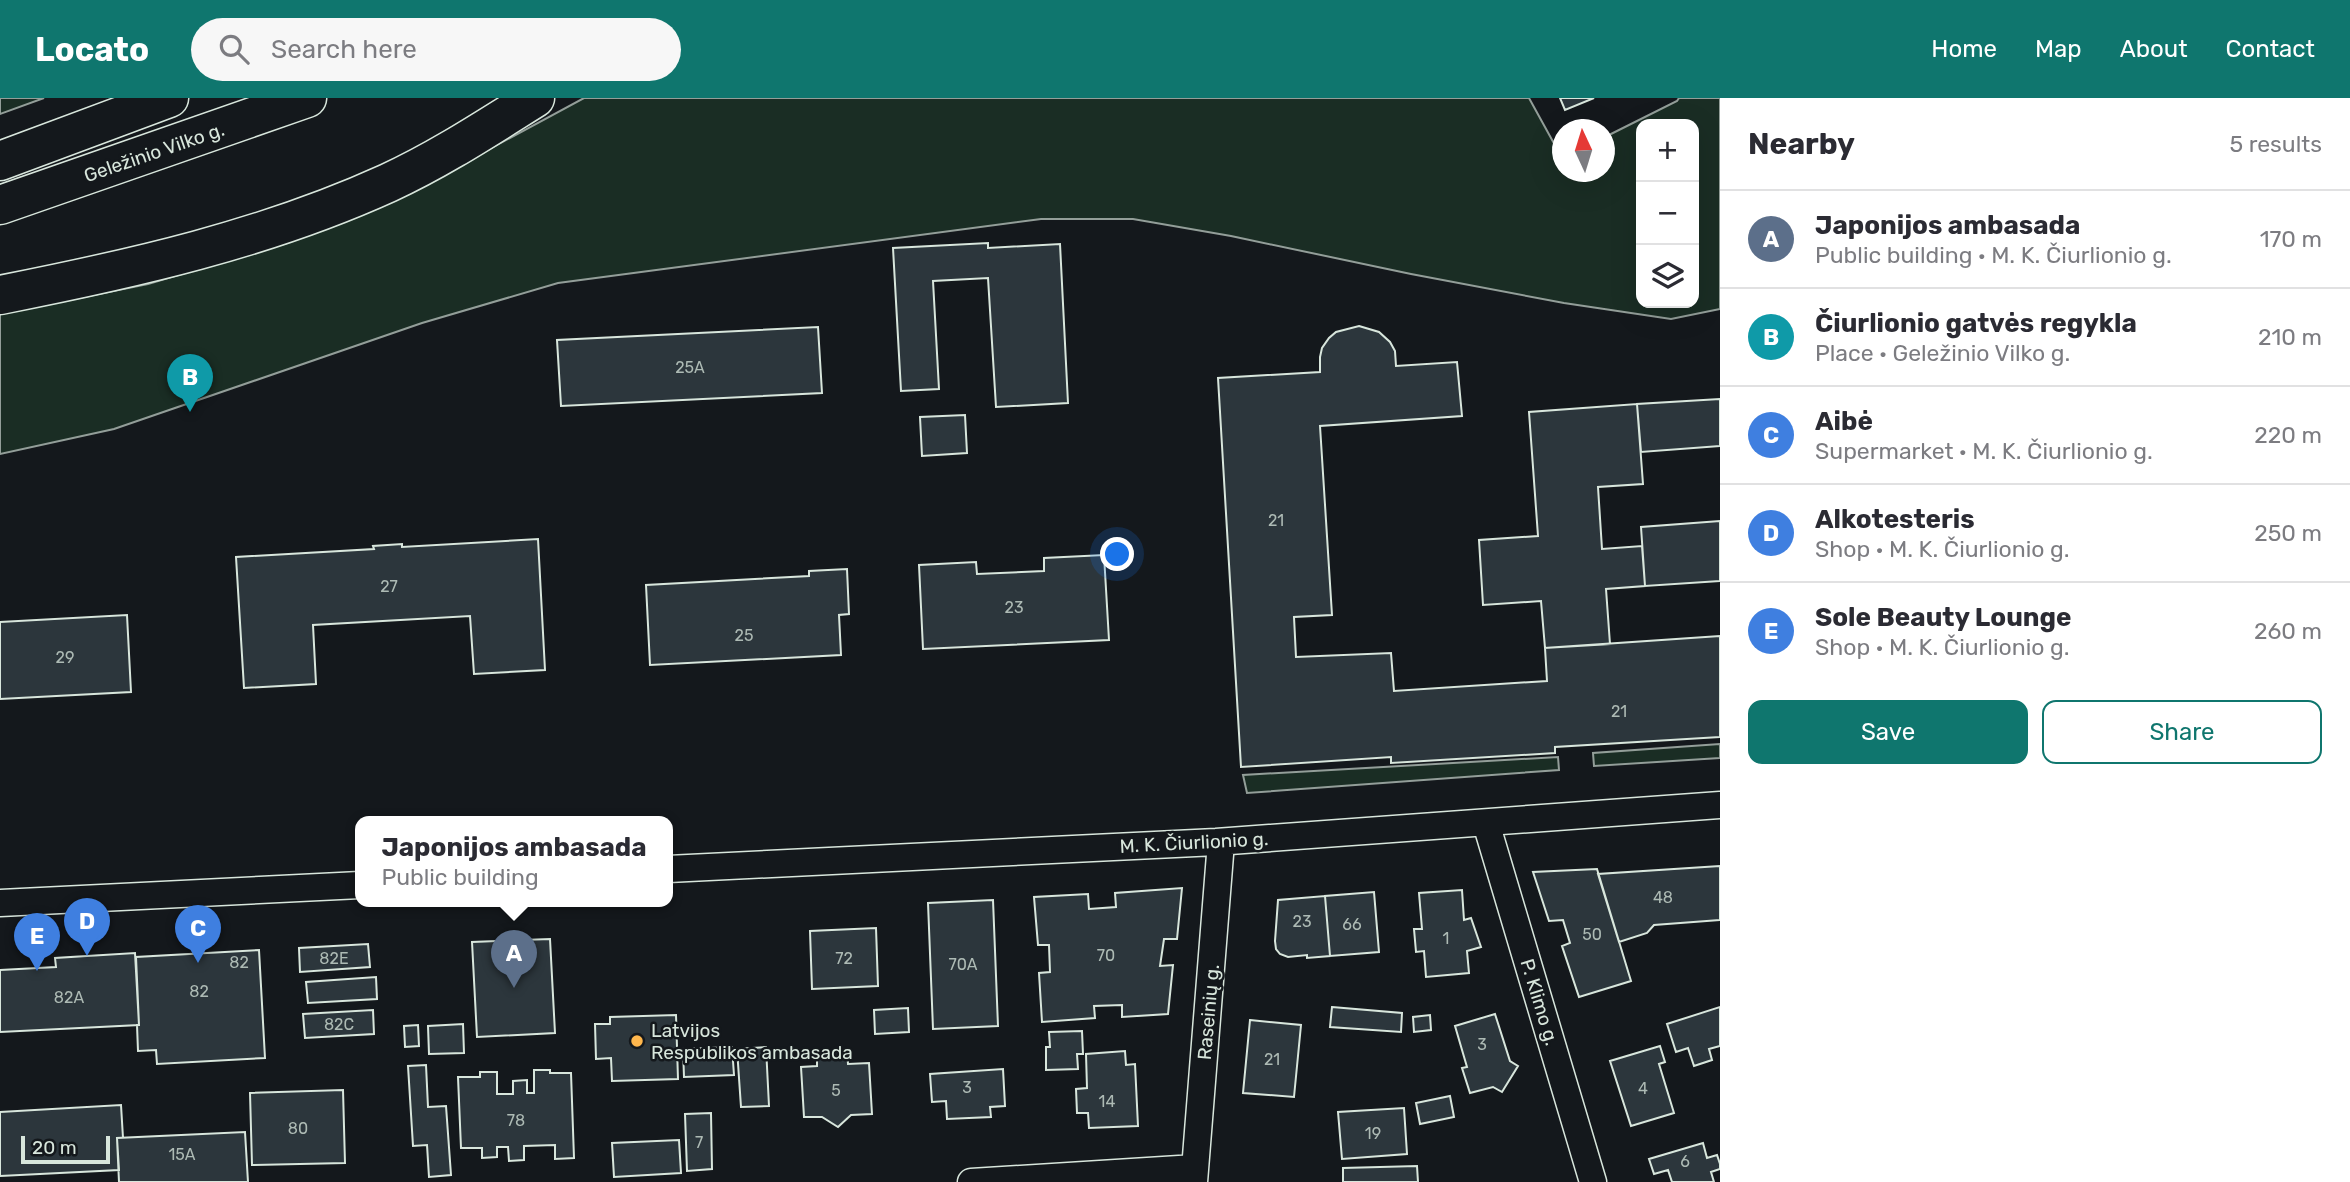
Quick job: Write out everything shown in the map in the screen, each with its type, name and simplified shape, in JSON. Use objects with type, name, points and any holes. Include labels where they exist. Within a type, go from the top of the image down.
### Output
[{"type":"highway","points":[[0,161],[169,98]]},
{"type":"highway","name":"Geležinio Vilko g.","points":[[0,205],[307,98]]},
{"type":"highway","points":[[0,295],[218,246],[329,208],[452,151],[535,98]]},
{"type":"street","name":"M. K. Čiurlionio g.","points":[[673,869],[1222,842],[1720,805]]},
{"type":"street","name":"P. Klimo g.","points":[[1486,823],[1593,1182]]},
{"type":"street","name":"Raseinių g.","points":[[1194,1175],[1222,842]]},
{"type":"street","points":[[0,903],[355,885]]},
{"type":"street","points":[[971,1182],[1194,1175]]},
{"type":"green space","points":[[0,98],[44,98],[0,114]]},
{"type":"green space","points":[[584,98],[1529,98],[1552,140],[1552,182],[1615,182],[1615,132],[1636,122],[1636,308],[1699,308],[1699,119],[1641,119],[1679,98],[1720,98],[1720,309],[1671,319],[1564,303],[1133,219],[1041,219],[558,283],[422,323],[114,429],[0,454],[0,314],[148,284],[287,243],[367,210],[447,172]]},
{"type":"green space","points":[[1720,744],[1720,758],[1594,766],[1593,753]]},
{"type":"green space","points":[[1558,757],[1559,770],[1247,793],[1243,775]]},
{"type":"building","points":[[1560,98],[1594,98],[1565,110]]},
{"type":"building","points":[[988,243],[988,248],[1060,244],[1068,403],[996,407],[988,278],[933,281],[939,389],[901,391],[893,248]]},
{"type":"building","points":[[1359,326],[1379,332],[1390,342],[1395,351],[1396,366],[1457,362],[1462,416],[1320,426],[1332,615],[1294,617],[1296,657],[1391,653],[1394,691],[1547,681],[1545,648],[1720,636],[1720,737],[1555,747],[1555,753],[1391,763],[1391,757],[1241,767],[1218,378],[1320,372],[1322,348],[1329,338],[1336,332]]},
{"type":"building","points":[[818,327],[822,393],[561,406],[557,340]]},
{"type":"building","points":[[1720,399],[1720,446],[1641,452],[1637,404]]},
{"type":"building","points":[[1637,404],[1643,484],[1598,487],[1602,549],[1642,546],[1645,586],[1606,589],[1610,644],[1545,648],[1541,601],[1483,605],[1479,540],[1538,536],[1529,412]]},
{"type":"building","points":[[965,415],[967,453],[922,456],[920,417]]},
{"type":"building","points":[[1720,521],[1720,581],[1645,586],[1641,527]]},
{"type":"building","points":[[538,539],[545,670],[474,674],[470,616],[313,625],[316,684],[244,688],[236,557],[374,549],[373,546],[402,544],[402,547]]},
{"type":"building","points":[[1104,555],[1109,640],[923,649],[919,565],[976,562],[977,574],[1044,571],[1044,558]]},
{"type":"building","points":[[847,569],[849,614],[839,615],[841,655],[650,665],[646,585],[809,576],[809,571]]},
{"type":"building","points":[[127,615],[131,692],[0,699],[0,622]]},
{"type":"building","points":[[1720,866],[1720,920],[1654,925],[1647,933],[1619,942],[1598,874]]},
{"type":"building","points":[[1597,869],[1631,981],[1579,997],[1562,946],[1570,943],[1563,920],[1549,921],[1533,872]]},
{"type":"building","points":[[1182,888],[1177,939],[1164,939],[1160,966],[1173,965],[1168,1014],[1122,1017],[1122,1005],[1094,1006],[1095,1018],[1042,1022],[1039,973],[1050,972],[1049,945],[1038,945],[1034,897],[1088,894],[1089,909],[1116,907],[1115,893]]},
{"type":"building","points":[[1462,890],[1464,920],[1471,918],[1481,947],[1467,951],[1469,973],[1426,977],[1424,951],[1416,952],[1414,929],[1422,929],[1419,893]]},
{"type":"building","points":[[1374,892],[1379,952],[1330,956],[1325,896]]},
{"type":"building","points":[[1325,896],[1330,956],[1307,958],[1307,955],[1288,957],[1280,954],[1275,941],[1278,900]]},
{"type":"building","points":[[993,900],[998,1026],[933,1029],[928,903]]},
{"type":"building","points":[[876,928],[878,986],[812,989],[810,931]]},
{"type":"building","points":[[550,939],[555,1033],[477,1037],[472,942]]},
{"type":"building","points":[[368,944],[370,967],[300,972],[299,948]]},
{"type":"building","points":[[259,950],[265,1058],[157,1064],[156,1050],[138,1051],[136,957]]},
{"type":"building","points":[[135,953],[139,1025],[0,1032],[0,970],[56,967],[55,958]]},
{"type":"building","points":[[376,977],[377,999],[308,1003],[306,982]]},
{"type":"building","points":[[1332,1007],[1402,1013],[1401,1032],[1330,1027]]},
{"type":"building","points":[[1720,1007],[1720,1046],[1709,1049],[1712,1060],[1694,1066],[1688,1048],[1676,1052],[1667,1024]]},
{"type":"building","points":[[908,1008],[909,1032],[875,1034],[874,1010]]},
{"type":"building","points":[[373,1010],[374,1034],[305,1038],[303,1014]]},
{"type":"building","points":[[1495,1014],[1510,1061],[1518,1066],[1502,1092],[1493,1087],[1470,1093],[1462,1068],[1467,1067],[1455,1026]]},
{"type":"building","name":"Latvijos Respublikos ambasada","points":[[676,1015],[678,1079],[612,1081],[611,1058],[596,1059],[595,1024],[610,1024],[610,1017]]},
{"type":"building","points":[[1430,1015],[1431,1030],[1414,1032],[1413,1017]]},
{"type":"building","points":[[1250,1020],[1301,1025],[1294,1097],[1243,1093]]},
{"type":"building","points":[[463,1024],[464,1053],[429,1054],[428,1026]]},
{"type":"building","points":[[418,1025],[419,1046],[405,1047],[404,1026]]},
{"type":"building","points":[[1082,1031],[1083,1054],[1077,1054],[1078,1069],[1046,1070],[1046,1047],[1050,1047],[1049,1032]]},
{"type":"building","points":[[1660,1046],[1665,1062],[1659,1064],[1674,1113],[1631,1126],[1610,1061]]},
{"type":"building","points":[[732,1047],[734,1075],[684,1077],[683,1049]]},
{"type":"building","points":[[766,1047],[769,1106],[741,1107],[737,1049]]},
{"type":"building","points":[[847,1049],[848,1064],[869,1063],[872,1114],[851,1115],[838,1127],[822,1117],[804,1117],[801,1067],[817,1066],[817,1051]]},
{"type":"building","points":[[1125,1051],[1126,1065],[1135,1064],[1138,1126],[1089,1128],[1088,1113],[1077,1113],[1076,1089],[1087,1088],[1086,1054]]},
{"type":"building","points":[[426,1065],[428,1107],[446,1106],[451,1175],[429,1177],[427,1145],[413,1146],[408,1066]]},
{"type":"building","points":[[1003,1069],[1005,1106],[990,1107],[991,1117],[947,1119],[946,1101],[932,1102],[930,1074]]},
{"type":"building","points":[[534,1070],[571,1073],[574,1158],[555,1159],[555,1145],[524,1146],[524,1160],[509,1161],[508,1147],[497,1147],[497,1157],[482,1158],[482,1148],[461,1148],[458,1077],[480,1077],[480,1072],[497,1072],[497,1094],[513,1094],[513,1081],[527,1080],[527,1093],[534,1093]]},
{"type":"building","points":[[343,1090],[345,1163],[252,1165],[250,1093]]},
{"type":"building","points":[[1450,1096],[1454,1117],[1420,1124],[1416,1103]]},
{"type":"building","points":[[121,1105],[123,1138],[117,1138],[119,1170],[0,1176],[0,1112]]},
{"type":"building","points":[[1404,1108],[1407,1154],[1342,1159],[1338,1112]]},
{"type":"building","points":[[711,1113],[712,1169],[687,1171],[685,1114]]},
{"type":"building","points":[[245,1132],[248,1182],[119,1182],[117,1138]]},
{"type":"building","points":[[679,1140],[681,1173],[614,1177],[612,1143]]},
{"type":"building","points":[[1703,1143],[1707,1158],[1717,1155],[1720,1164],[1720,1169],[1711,1172],[1714,1182],[1672,1182],[1668,1170],[1654,1174],[1649,1159]]},
{"type":"building","points":[[1417,1166],[1418,1182],[1343,1182],[1343,1168]]},
{"type":"place","name":"Čiurlionio gatvės regykla","points":[[190,412]]},
{"type":"place","name":"Alkotesteris","points":[[87,956]]},
{"type":"place","name":"Aibė","points":[[198,963]]},
{"type":"place","name":"Sole Beauty Lounge","points":[[37,971]]},
{"type":"place","name":"Japonijos ambasada","points":[[514,988]]},
{"type":"place","name":"Latvijos Respublikos ambasada","points":[[637,1041]]}]
